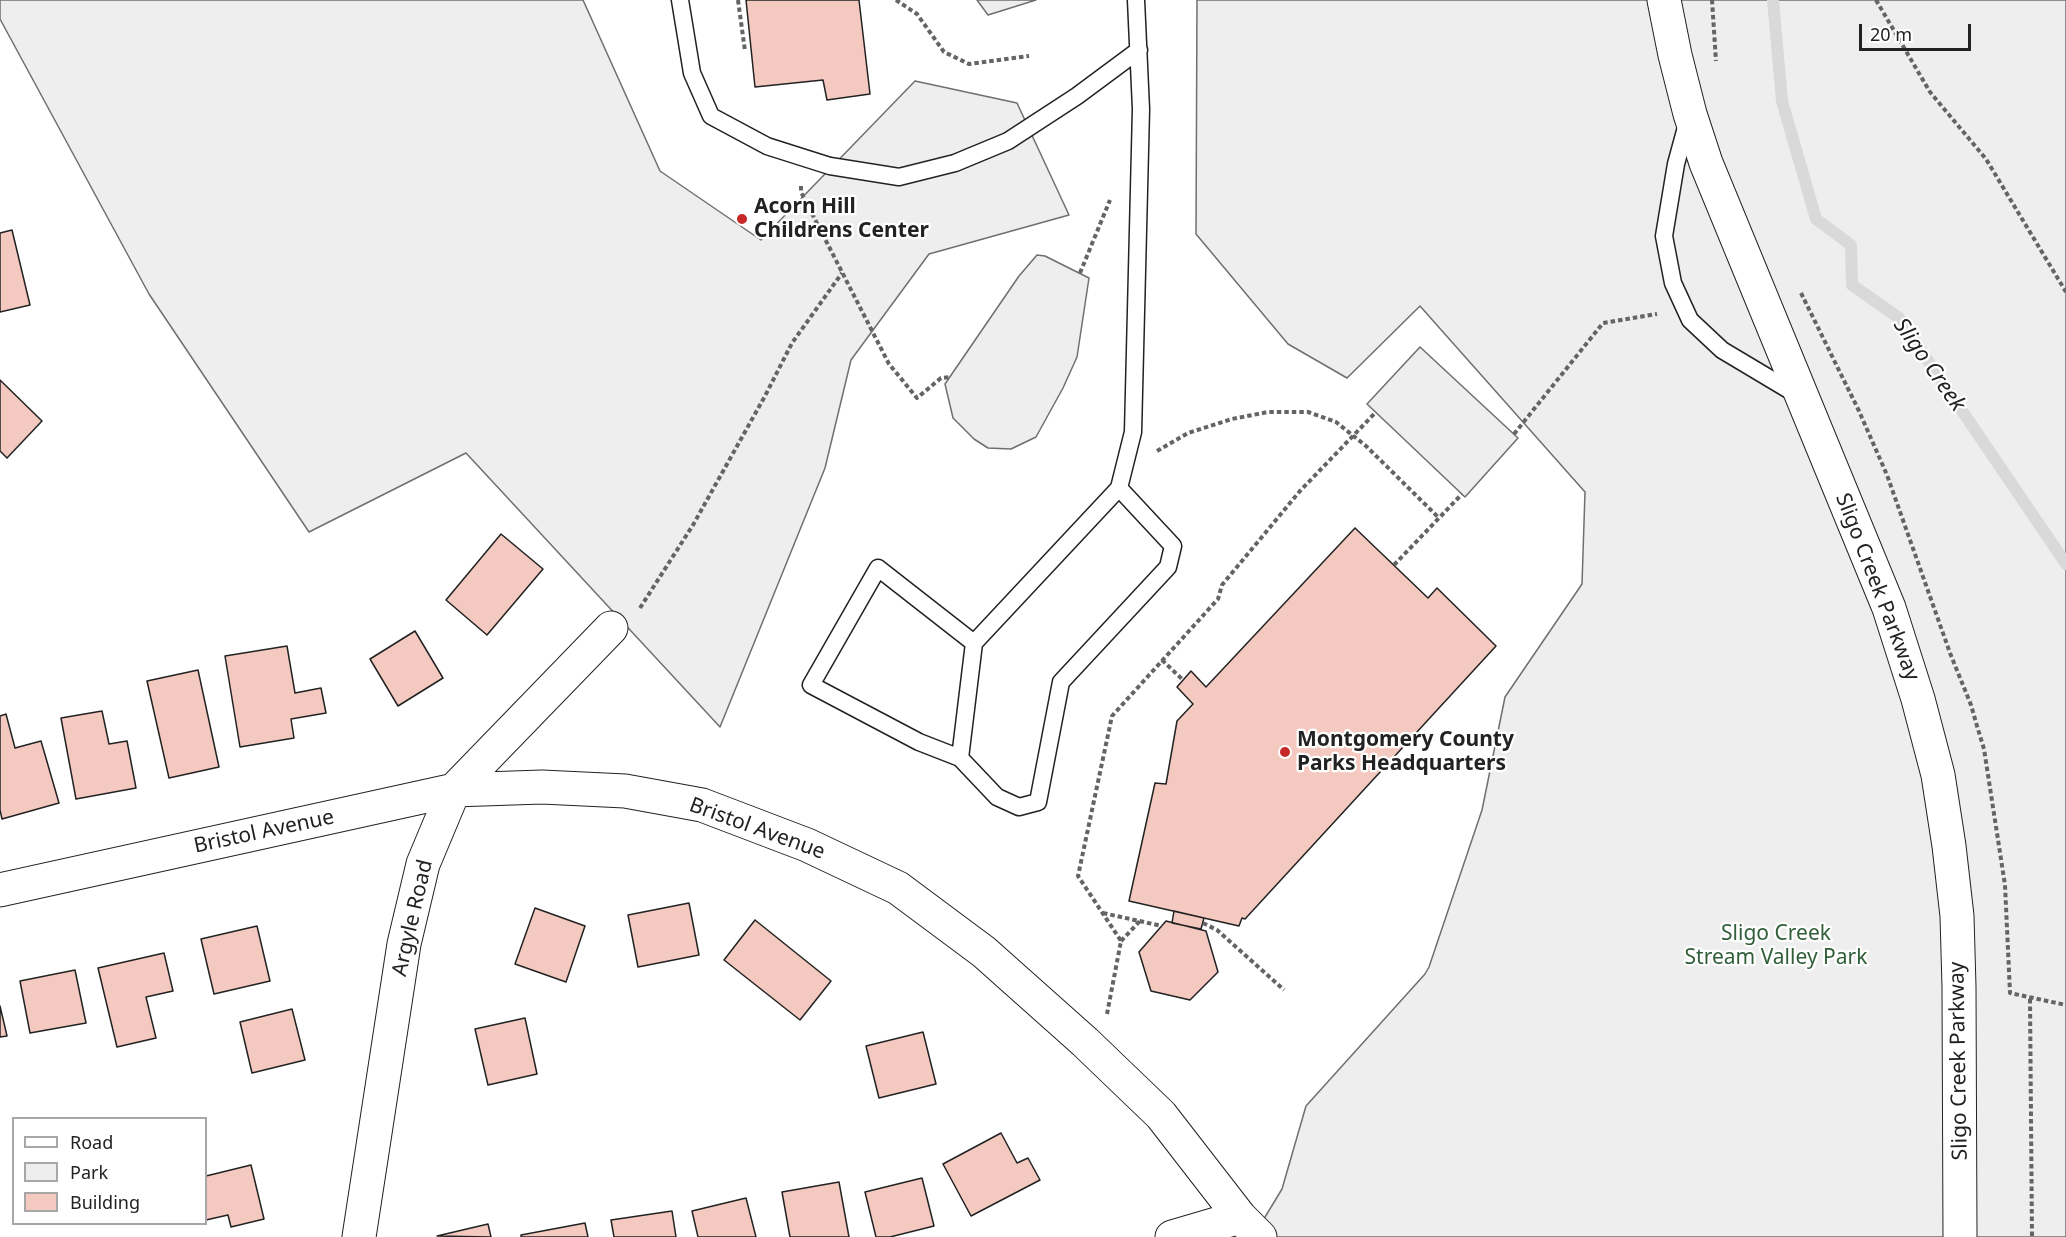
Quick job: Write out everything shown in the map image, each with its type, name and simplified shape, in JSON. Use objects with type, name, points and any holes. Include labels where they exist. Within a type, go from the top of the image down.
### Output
[{"type":"street","name":"Sligo Creek Parkway","points":[[1664,0],[1690,114],[1706,163],[1889,608],[1918,699],[1938,775],[1957,916],[1960,1237]]},
{"type":"street","name":"Argyle Road","points":[[359,1237],[404,944],[423,864],[454,790],[611,628]]},
{"type":"street","name":"Bristol Avenue","points":[[0,890],[454,790],[542,787],[625,791],[702,805],[807,845],[898,888],[984,952],[1161,1115],[1250,1227]]},
{"type":"street","points":[[1172,1237],[1250,1227]]},
{"type":"lane","points":[[680,0],[692,73],[711,116],[767,146],[830,166],[899,177],[955,164],[1008,141],[1077,96],[1139,50]]},
{"type":"lane","points":[[960,758],[974,643],[1119,488],[1133,432],[1141,110],[1136,0]]},
{"type":"lane","points":[[1690,114],[1676,164],[1664,236],[1672,283],[1690,320],[1722,350],[1803,399]]},
{"type":"lane","points":[[974,643],[878,568],[811,685],[919,742],[960,758],[997,797],[1019,807],[1038,802],[1060,682],[1168,567],[1173,546],[1119,488]]},
{"type":"path","points":[[738,0],[745,51]]},
{"type":"path","points":[[896,0],[917,14],[944,52],[969,64],[1029,56]]},
{"type":"path","points":[[1876,0],[1930,92],[1986,159],[2066,292]]},
{"type":"path","points":[[798,156],[801,192],[889,364],[917,398],[941,378],[950,377]]},
{"type":"path","points":[[1080,273],[1111,196]]},
{"type":"path","points":[[611,628],[618,639],[648,597],[693,525],[792,343],[842,273]]},
{"type":"path","points":[[1514,434],[1602,323],[1684,309]]},
{"type":"path","points":[[1127,455],[1146,456],[1188,433],[1232,419],[1268,412],[1308,412],[1336,422],[1354,436],[1439,518]]},
{"type":"path","points":[[1121,941],[1078,876],[1112,716],[1218,599],[1222,585],[1300,491],[1376,412]]},
{"type":"path","points":[[1395,565],[1462,494]]},
{"type":"path","points":[[1162,660],[1183,680]]},
{"type":"path","points":[[1102,913],[1162,926]]},
{"type":"path","points":[[1084,1042],[1108,1013],[1121,941],[1140,921]]},
{"type":"path","points":[[1203,923],[1217,930],[1284,990]]},
{"type":"path","points":[[2032,1237],[2030,999],[2066,1005]]},
{"type":"green space","points":[[0,0],[583,0],[660,171],[761,240],[915,81],[1017,103],[1069,215],[929,254],[851,360],[825,468],[720,727],[466,453],[309,532],[149,294],[0,19]]},
{"type":"green space","points":[[977,0],[1036,0],[988,15]]},
{"type":"green space","name":"Sligo Creek Stream Valley Park","points":[[1197,0],[2066,0],[2066,1237],[1253,1237],[1282,1189],[1306,1106],[1429,967],[1482,810],[1505,697],[1582,584],[1585,492],[1420,306],[1347,378],[1288,344],[1196,234]]},
{"type":"green space","points":[[1037,255],[1045,256],[1089,278],[1077,357],[1036,437],[1011,449],[988,448],[974,439],[953,418],[945,384],[1019,276]]},
{"type":"green space","points":[[1420,347],[1518,438],[1465,497],[1367,404]]},
{"type":"building","points":[[746,0],[859,0],[870,94],[827,100],[823,80],[755,87]]},
{"type":"building","points":[[12,230],[30,305],[0,312],[0,233]]},
{"type":"building","points":[[0,380],[42,421],[7,458],[0,451]]},
{"type":"building","name":"Montgomery County Parks Headquarters","points":[[1355,528],[1428,598],[1437,588],[1496,646],[1245,919],[1242,918],[1239,926],[1129,901],[1155,783],[1166,784],[1177,721],[1193,704],[1177,687],[1191,671],[1206,687]]},
{"type":"building","points":[[501,534],[543,569],[487,635],[446,600]]},
{"type":"building","points":[[415,631],[443,678],[398,706],[370,659]]},
{"type":"building","points":[[287,646],[295,693],[321,688],[326,713],[291,719],[294,738],[240,747],[225,656]]},
{"type":"building","points":[[198,670],[219,767],[169,778],[147,681]]},
{"type":"building","points":[[102,711],[109,744],[127,741],[136,788],[76,799],[61,718]]},
{"type":"building","points":[[6,714],[15,748],[41,741],[59,803],[2,819],[0,810],[0,716]]},
{"type":"building","points":[[689,903],[699,955],[638,967],[628,915]]},
{"type":"building","points":[[535,908],[585,926],[566,982],[515,964]]},
{"type":"building","points":[[1174,911],[1204,918],[1201,929],[1172,923]]},
{"type":"building","points":[[755,920],[831,981],[800,1020],[724,960]]},
{"type":"building","points":[[1166,921],[1206,931],[1218,972],[1190,1000],[1151,991],[1139,952]]},
{"type":"building","points":[[257,926],[270,981],[214,994],[201,939]]},
{"type":"building","points":[[164,953],[173,991],[146,997],[156,1038],[117,1047],[98,968]]},
{"type":"building","points":[[75,970],[86,1023],[30,1033],[20,981]]},
{"type":"building","points":[[0,1006],[7,1036],[0,1037]]},
{"type":"building","points":[[292,1009],[305,1060],[252,1073],[240,1022]]},
{"type":"building","points":[[525,1018],[537,1074],[488,1085],[475,1029]]},
{"type":"building","points":[[923,1032],[936,1084],[879,1098],[866,1046]]},
{"type":"building","points":[[1001,1133],[1017,1163],[1028,1158],[1040,1180],[971,1216],[943,1164]]},
{"type":"building","points":[[251,1165],[264,1219],[231,1227],[228,1215],[207,1220],[207,1176]]},
{"type":"building","points":[[922,1178],[934,1226],[890,1237],[876,1237],[865,1192]]},
{"type":"building","points":[[839,1182],[849,1237],[790,1237],[782,1192]]},
{"type":"building","points":[[746,1198],[756,1237],[698,1237],[692,1211]]},
{"type":"building","points":[[672,1211],[676,1237],[614,1237],[611,1220]]},
{"type":"building","points":[[585,1223],[588,1237],[521,1237],[521,1235]]},
{"type":"building","points":[[488,1224],[491,1237],[437,1236]]},
{"type":"waterway","name":"Sligo Creek","points":[[1773,0],[1782,101],[1816,219],[1851,245],[1852,285],[1899,318],[2066,564]]},
{"type":"place","name":"Acorn Hill Childrens Center","points":[[742,219]]},
{"type":"place","name":"Montgomery County Parks Headquarters","points":[[1285,752]]}]
